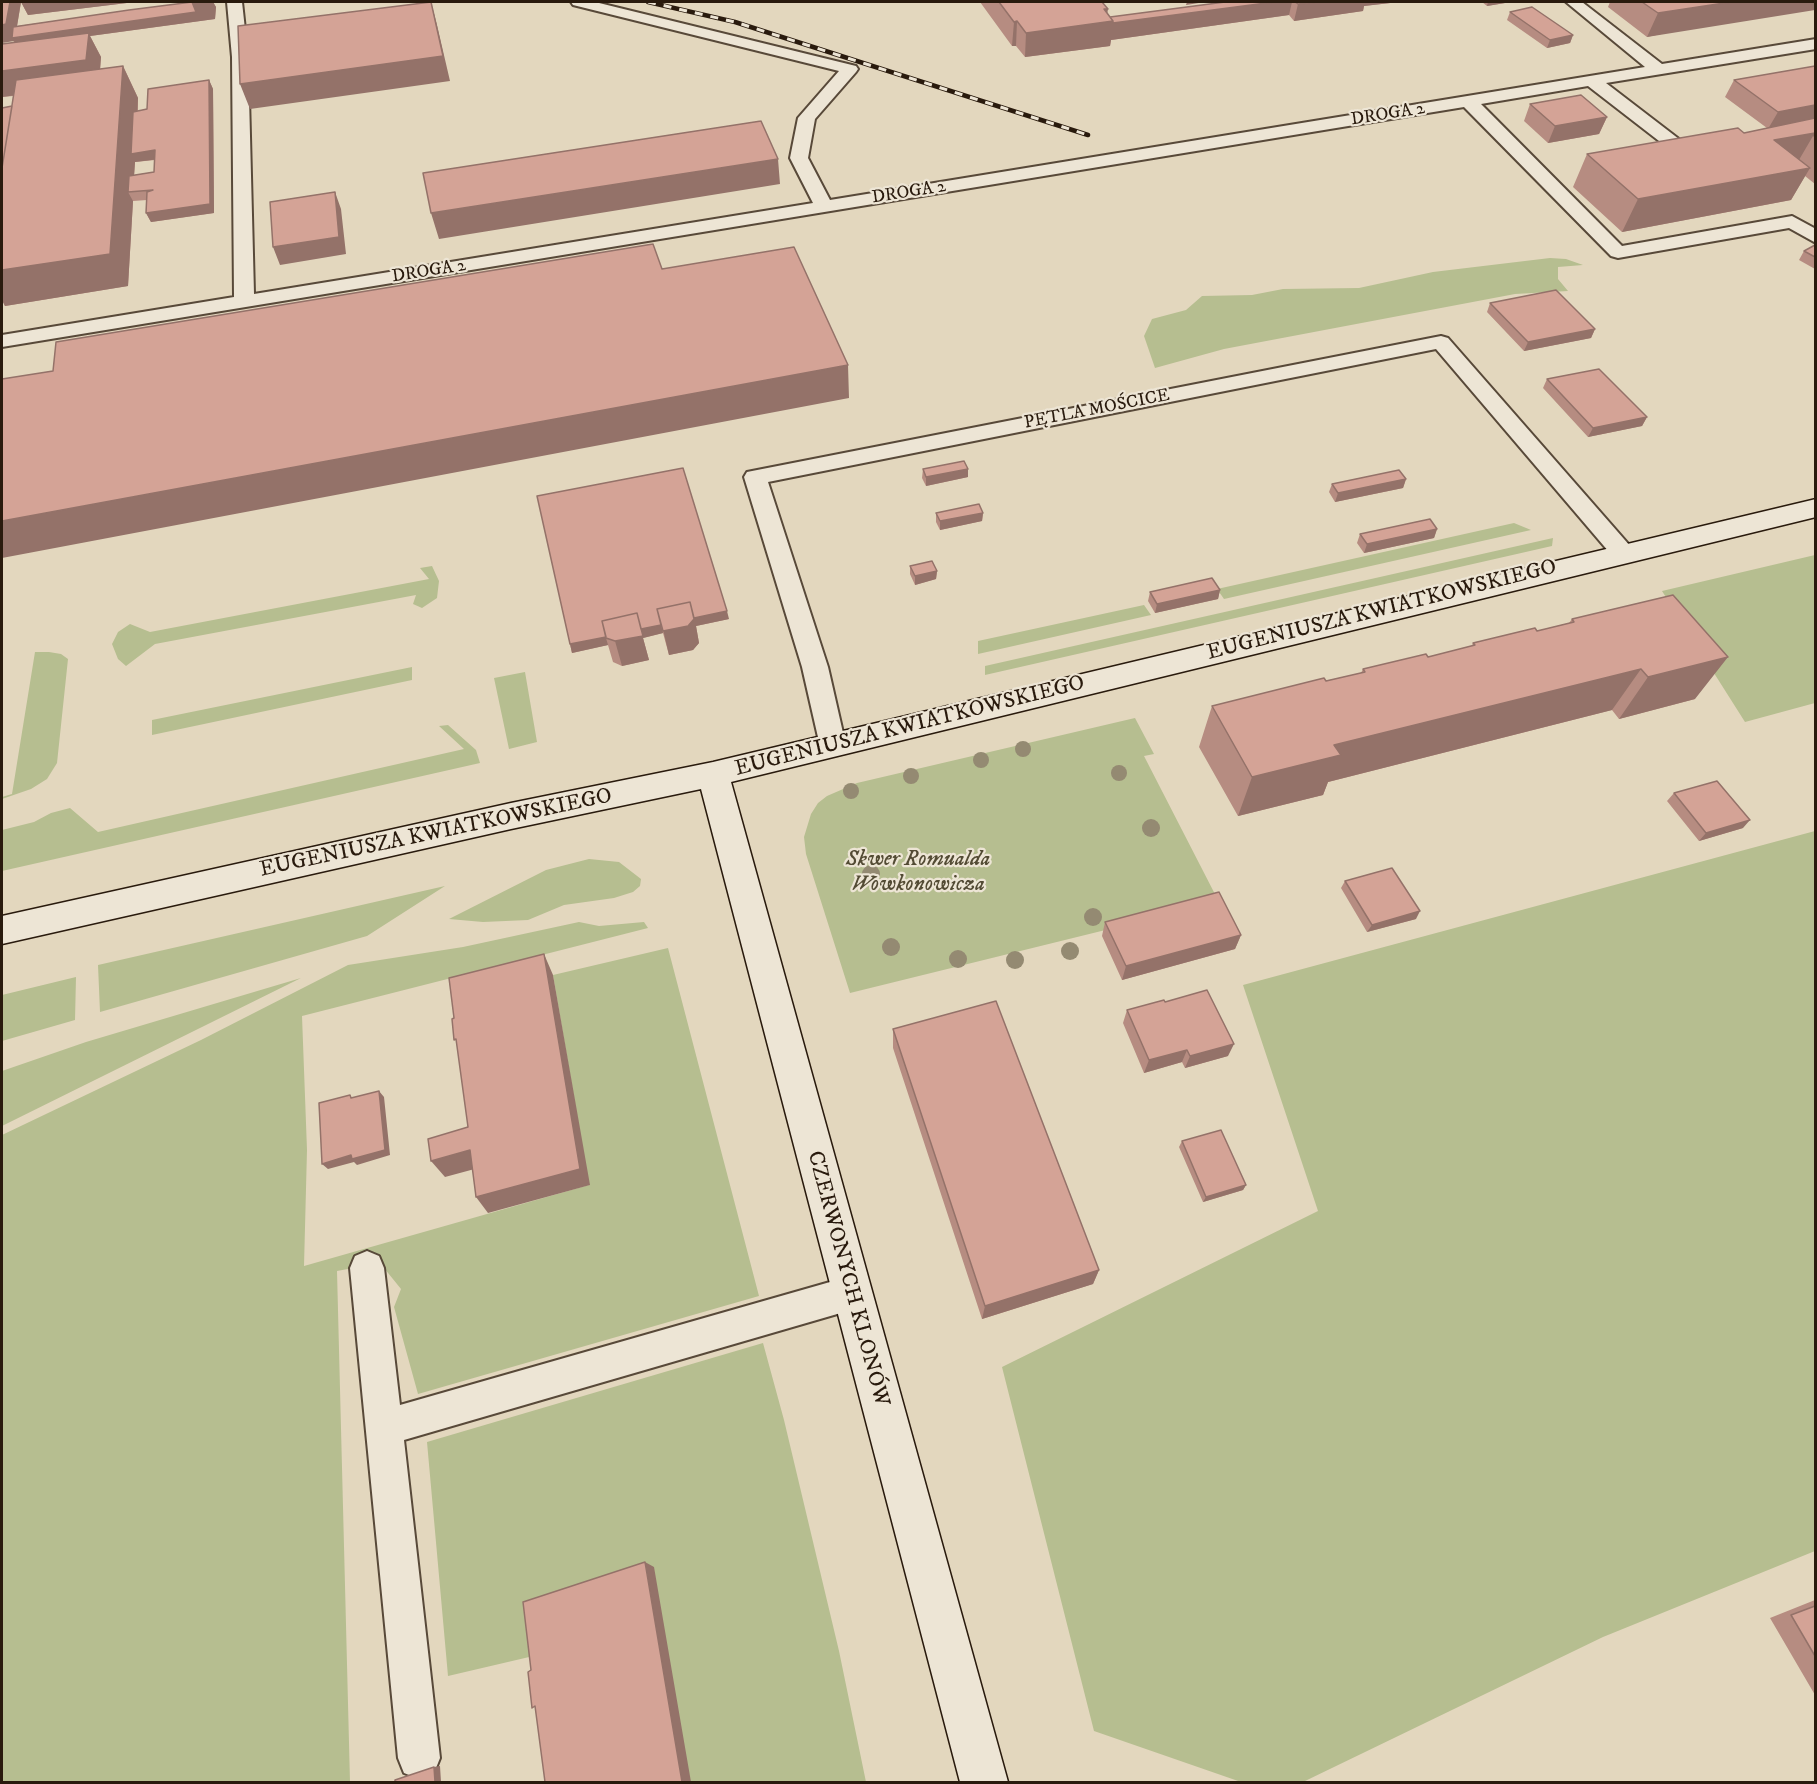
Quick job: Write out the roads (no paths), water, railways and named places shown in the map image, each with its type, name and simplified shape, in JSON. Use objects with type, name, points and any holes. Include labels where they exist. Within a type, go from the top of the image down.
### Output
[{"type":"main road","name":"EUGENIUSZA KWIATKOWSKIEGO","points":[[2,930],[510,816],[713,774],[1815,508]]},
{"type":"main road","name":"CZERWONYCH KLONÓW","points":[[713,774],[984,1782]]},
{"type":"lane","points":[[234,2],[240,57],[244,302]]},
{"type":"lane","points":[[578,2],[850,69],[807,118],[799,158],[824,207]]},
{"type":"lane","points":[[1574,2],[1659,70]]},
{"type":"lane","name":"DROGA 2","points":[[2,341],[1815,45]]},
{"type":"lane","points":[[1593,81],[1687,154],[1721,153]]},
{"type":"lane","points":[[1468,101],[1618,252],[1792,222],[1815,237]]},
{"type":"lane","name":"PĘTLA MOŚCICE","points":[[833,746],[815,667],[754,477],[1441,342],[1623,553]]},
{"type":"lane","points":[[367,1268],[419,1758]]},
{"type":"lane","points":[[384,1428],[851,1293]]},
{"type":"railway","points":[[648,2],[735,22],[1088,135]]},
{"type":"park label","name":"Skwer Romualda Wowkonowicza","points":[[918,872]]}]
